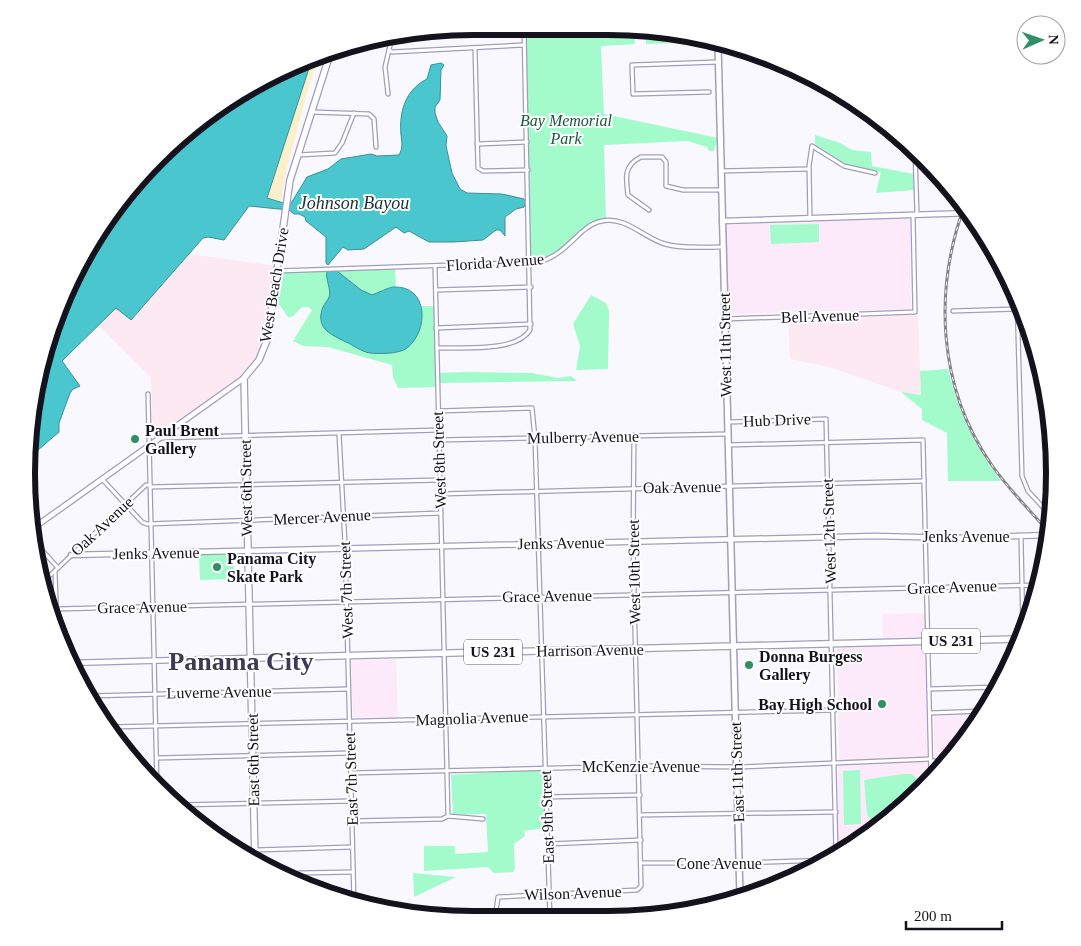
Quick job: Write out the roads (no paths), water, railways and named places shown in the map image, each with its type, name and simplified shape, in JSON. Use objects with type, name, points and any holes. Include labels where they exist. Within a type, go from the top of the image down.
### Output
[{"type":"main road","name":"West 11th Street","points":[[718,49],[733,646]]},
{"type":"main road","name":"West Beach Drive","points":[[244,378],[257,363],[266,342],[290,179],[328,59]]},
{"type":"main road","name":"West 6th Street","points":[[244,378],[250,658]]},
{"type":"main road","name":"Harrison Avenue","points":[[250,658],[1014,639]]},
{"type":"main road","name":"East 11th Street","points":[[733,646],[740,891]]},
{"type":"main road","name":"East 6th Street","points":[[250,658],[255,850]]},
{"type":"street","points":[[437,348],[508,344],[528,334],[531,324],[524,35]]},
{"type":"street","points":[[388,94],[385,67],[391,43]]},
{"type":"street","points":[[389,50],[392,52],[474,49],[524,45]]},
{"type":"street","points":[[474,49],[478,168],[483,171],[528,170]]},
{"type":"street","points":[[709,92],[633,94],[632,65],[719,62]]},
{"type":"street","points":[[312,112],[369,114],[374,119],[376,148]]},
{"type":"street","points":[[298,155],[335,153],[342,143],[354,113]]},
{"type":"street","points":[[477,144],[527,142]]},
{"type":"street","points":[[810,219],[809,169],[812,146],[844,166],[875,173]]},
{"type":"street","points":[[649,210],[628,196],[627,168],[641,157],[662,158],[666,162],[666,186],[682,190],[722,190]]},
{"type":"street","points":[[915,215],[917,162]]},
{"type":"street","points":[[721,171],[809,169]]},
{"type":"street","points":[[722,221],[960,213]]},
{"type":"street","name":"Bell Avenue","points":[[724,319],[915,312],[915,215]]},
{"type":"street","name":"Florida Avenue","points":[[277,271],[530,262],[556,255],[568,247],[589,226],[605,220],[623,222],[646,236],[669,245],[723,246]]},
{"type":"street","name":"West 8th Street","points":[[436,266],[438,430],[448,816]]},
{"type":"street","points":[[436,290],[531,287]]},
{"type":"street","points":[[953,311],[1015,309]]},
{"type":"street","points":[[1017,316],[1022,476],[1028,491],[1044,508]]},
{"type":"street","points":[[436,328],[531,324]]},
{"type":"street","name":"West Beach Drive","points":[[38,524],[244,378]]},
{"type":"street","points":[[148,394],[157,776]]},
{"type":"street","name":"East 9th Street","points":[[438,411],[532,408],[539,544],[550,911]]},
{"type":"street","name":"Hub Drive","points":[[727,422],[826,419]]},
{"type":"street","name":"West 12th Street","points":[[826,419],[835,710],[836,846]]},
{"type":"street","points":[[161,438],[438,430]]},
{"type":"street","name":"West 7th Street","points":[[339,434],[348,656]]},
{"type":"street","name":"Mulberry Avenue","points":[[439,440],[728,434]]},
{"type":"street","name":"West 10th Street","points":[[634,435],[633,542],[640,766],[640,888]]},
{"type":"street","points":[[728,445],[924,440],[931,769]]},
{"type":"street","points":[[102,479],[142,522],[151,524]]},
{"type":"street","name":"Oak Avenue","points":[[48,578],[146,485],[440,480]]},
{"type":"street","name":"Oak Avenue","points":[[440,494],[924,481]]},
{"type":"street","name":"Mercer Avenue","points":[[151,524],[441,513]]},
{"type":"street","name":"Jenks Avenue","points":[[71,555],[730,539],[1041,535]]},
{"type":"street","points":[[1021,536],[1023,615]]},
{"type":"street","points":[[42,550],[57,569],[56,607]]},
{"type":"street","name":"Grace Avenue","points":[[57,609],[1031,585]]},
{"type":"street","name":"East 7th Street","points":[[348,656],[353,894]]},
{"type":"street","name":"Harrison Avenue","points":[[78,662],[250,658]]},
{"type":"street","points":[[929,689],[990,687]]},
{"type":"street","name":"Luverne Avenue","points":[[96,696],[348,689]]},
{"type":"street","name":"Magnolia Avenue","points":[[117,727],[835,710]]},
{"type":"street","points":[[930,713],[974,712]]},
{"type":"street","points":[[156,758],[350,753]]},
{"type":"street","name":"McKenzie Avenue","points":[[351,773],[545,767],[736,766],[938,760]]},
{"type":"street","points":[[546,797],[640,795]]},
{"type":"street","points":[[188,805],[351,801]]},
{"type":"street","points":[[640,815],[836,812]]},
{"type":"street","points":[[352,822],[442,819],[448,816],[483,819]]},
{"type":"street","points":[[548,844],[641,840]]},
{"type":"street","points":[[255,850],[352,847]]},
{"type":"street","name":"Cone Avenue","points":[[641,863],[812,861]]},
{"type":"street","points":[[298,873],[353,872]]},
{"type":"street","name":"Wilson Avenue","points":[[496,911],[498,896],[640,888]]},
{"type":"water","name":"Johnson Bayou","points":[[441,63],[444,65],[441,70],[440,100],[435,107],[435,113],[438,122],[447,136],[446,146],[452,173],[460,189],[467,193],[502,194],[524,199],[526,202],[524,207],[516,209],[505,217],[505,236],[500,230],[496,230],[483,240],[429,242],[409,231],[404,233],[396,227],[364,249],[348,250],[343,247],[328,265],[326,263],[326,237],[306,221],[305,217],[294,214],[289,210],[249,206],[224,240],[203,238],[131,320],[116,308],[62,361],[80,386],[73,389],[70,393],[59,423],[59,432],[36,452],[43,388],[58,332],[68,305],[80,279],[109,230],[126,206],[163,163],[206,126],[230,109],[279,80],[310,66],[267,198],[290,205],[307,177],[328,169],[341,159],[371,154],[377,156],[399,155],[402,145],[401,118],[405,102],[413,89],[427,79],[431,65]]},
{"type":"water","points":[[327,271],[337,271],[361,290],[372,295],[393,287],[405,288],[413,293],[419,301],[422,310],[422,321],[414,340],[404,350],[370,353],[329,333],[322,325],[321,320],[323,307],[330,294]]},
{"type":"railway","points":[[962,215],[948,270],[945,304],[946,338],[951,371],[960,403],[973,434],[991,464],[1042,525]]},
{"type":"place","name":"Paul Brent Gallery","points":[[135,439]]},
{"type":"place","name":"Panama City Skate Park","points":[[217,567]]},
{"type":"place","name":"Donna Burgess Gallery","points":[[749,665]]},
{"type":"place","name":"Bay High School","points":[[882,704]]},
{"type":"district","name":"Panama City","points":[[241,661]]},
{"type":"park label","name":"Bay Memorial Park","points":[[566,129]]}]
